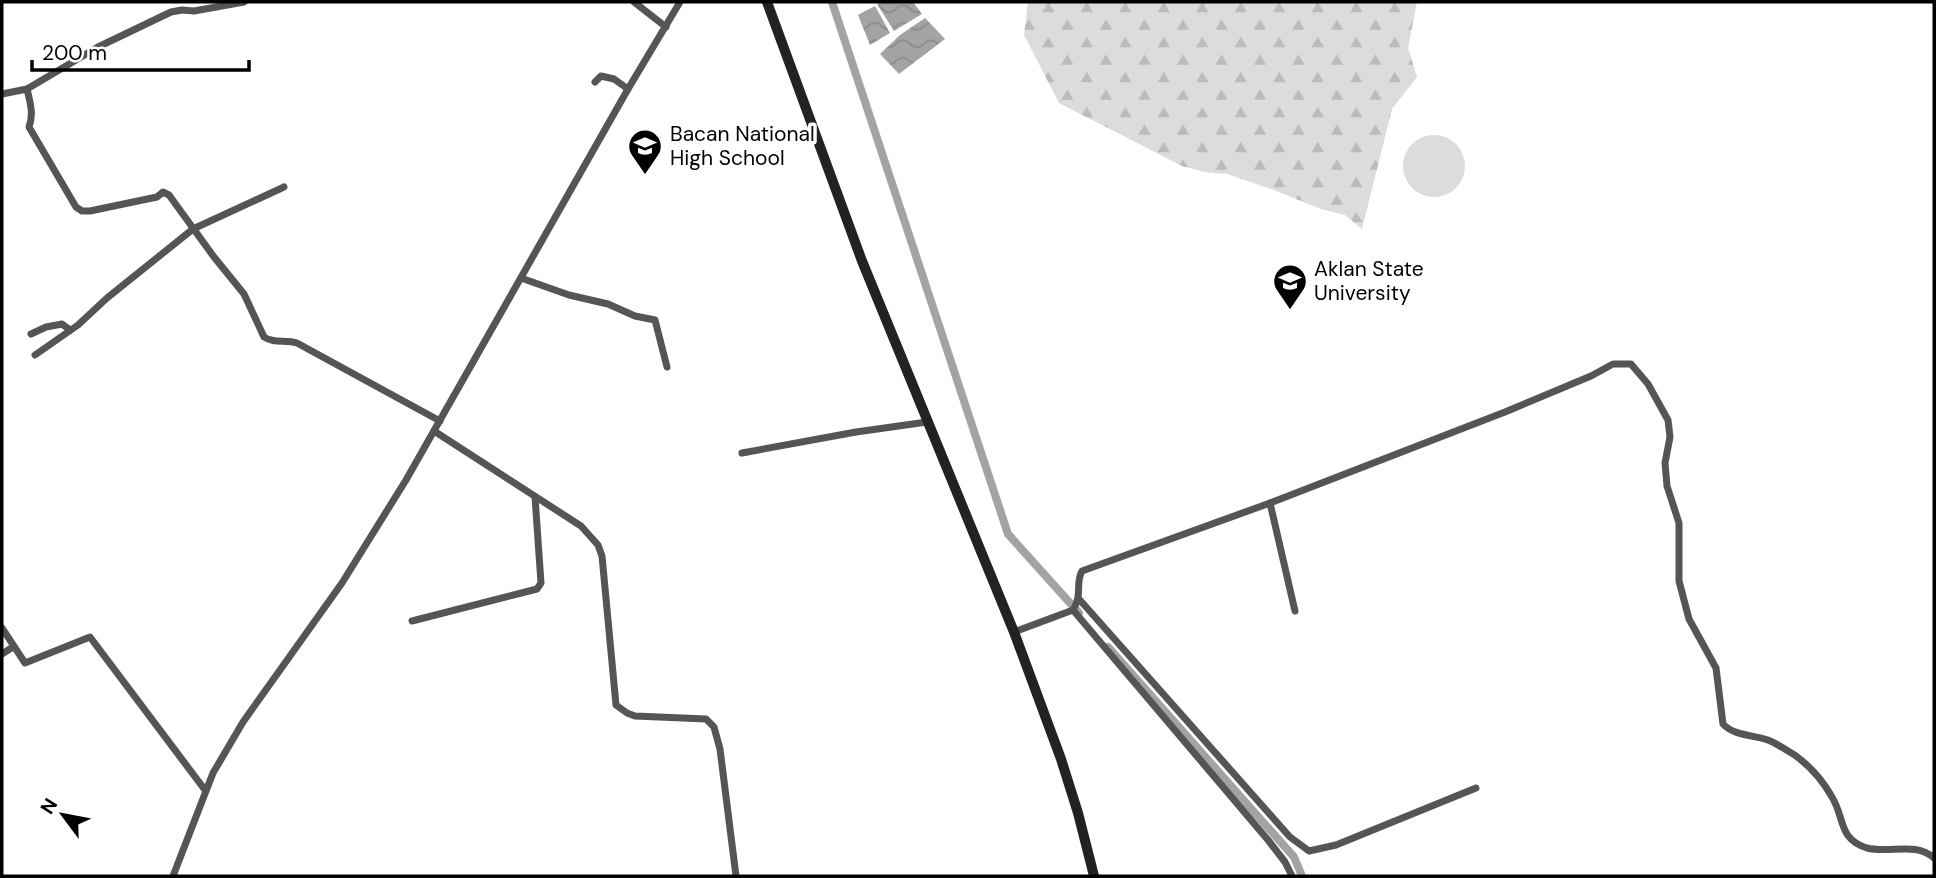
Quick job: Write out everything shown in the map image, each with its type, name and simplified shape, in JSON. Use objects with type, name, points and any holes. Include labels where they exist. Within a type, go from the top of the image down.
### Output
[{"type":"main road","points":[[767,2],[862,261],[1014,632],[1079,813],[1094,876]]},
{"type":"street","points":[[2,94],[27,89],[98,47],[171,12],[194,11],[244,2]]},
{"type":"street","points":[[634,2],[666,27]]},
{"type":"street","points":[[173,876],[205,790],[243,722],[342,583],[440,421],[680,2]]},
{"type":"street","points":[[594,82],[601,76],[614,79],[628,89]]},
{"type":"street","points":[[27,89],[32,108],[29,127],[76,207],[82,211],[102,209],[156,197],[163,192],[174,200],[192,229],[244,294],[264,337],[268,340],[297,344],[440,421]]},
{"type":"street","points":[[35,355],[78,325],[192,229],[284,187]]},
{"type":"street","points":[[521,278],[569,295],[608,304],[635,316],[655,320],[667,368]]},
{"type":"street","points":[[31,334],[62,324],[70,330]]},
{"type":"street","points":[[1292,876],[1268,840],[1075,606],[1079,576],[1082,572],[1505,412],[1614,364],[1630,364],[1648,384],[1668,420],[1670,437],[1665,473],[1679,523],[1679,581],[1689,618],[1716,668],[1723,723],[1729,729],[1767,740],[1807,765],[1834,800],[1845,832],[1852,840],[1866,847],[1883,850],[1918,849],[1934,858]]},
{"type":"street","points":[[742,453],[927,422]]},
{"type":"street","points":[[434,431],[581,526],[598,545],[602,556],[616,705],[635,716],[706,719],[714,727],[720,749],[736,876]]},
{"type":"street","points":[[412,621],[537,589],[541,583],[535,497]]},
{"type":"street","points":[[1270,503],[1295,611]]},
{"type":"street","points":[[1014,632],[1075,606]]},
{"type":"street","points":[[1075,606],[1290,837],[1310,851],[1336,845],[1476,788]]},
{"type":"street","points":[[2,628],[25,663],[90,637],[205,790]]},
{"type":"street","points":[[2,654],[13,647]]},
{"type":"green space","points":[[1028,2],[1417,2],[1408,48],[1417,77],[1392,109],[1362,229],[1345,215],[1321,209],[1271,189],[1227,174],[1182,166],[1059,103],[1024,35]]},
{"type":"green space","points":[[1434,135],[1456,144],[1465,166],[1456,188],[1434,197],[1412,188],[1403,166],[1412,144]]},
{"type":"water","points":[[913,2],[922,14],[894,31],[877,4]]},
{"type":"water","points":[[875,6],[890,33],[870,45],[858,15]]},
{"type":"water","points":[[925,18],[945,39],[899,74],[880,54],[900,35]]},
{"type":"waterway","points":[[832,2],[1008,534],[1079,613]]},
{"type":"waterway","points":[[1108,647],[1294,857],[1302,876]]},
{"type":"place","name":"Bacan National High School","points":[[645,176]]},
{"type":"place","name":"Aklan State University","points":[[1290,311]]}]
